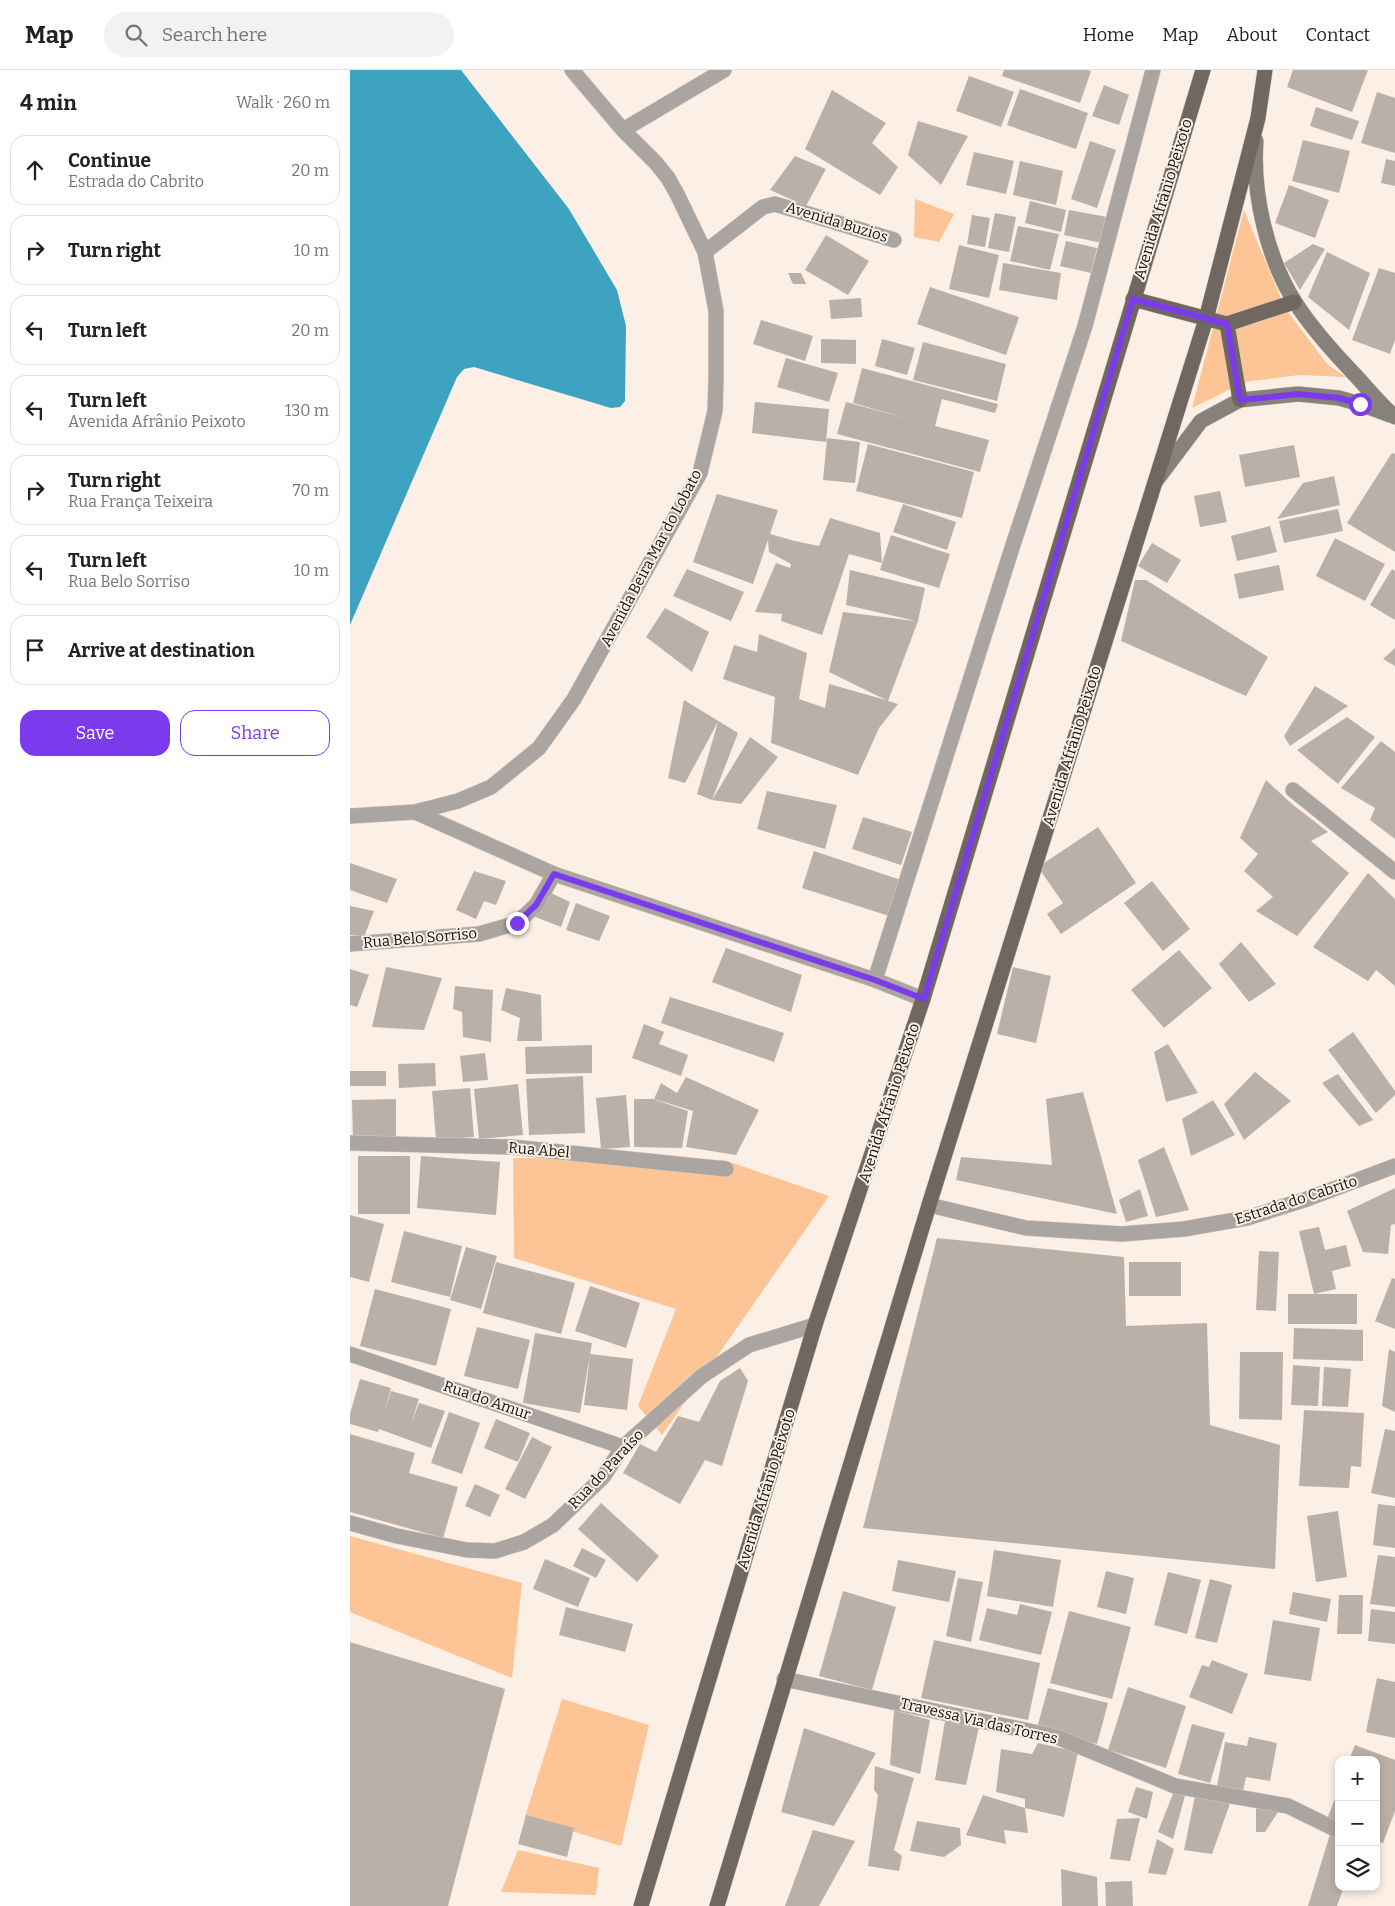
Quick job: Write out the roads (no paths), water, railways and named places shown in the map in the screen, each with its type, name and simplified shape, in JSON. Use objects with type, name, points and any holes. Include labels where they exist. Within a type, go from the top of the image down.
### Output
[{"type":"main road","name":"Avenida Afrânio Peixoto","points":[[641,1906],[815,1325],[924,999],[1202,70]]},
{"type":"main road","name":"Avenida Afrânio Peixoto","points":[[717,1906],[928,1205],[1206,318],[1258,118],[1264,70]]},
{"type":"main road","points":[[1258,118],[1254,163],[1263,222],[1274,261],[1294,302],[1318,333],[1394,417]]},
{"type":"main road","points":[[1133,299],[1227,324],[1294,302]]},
{"type":"main road","points":[[1227,324],[1240,400]]},
{"type":"main road","points":[[1155,482],[1202,421],[1240,400],[1298,394],[1339,398],[1394,417]]},
{"type":"street","name":"Avenida Beira Mar do Lobato","points":[[350,816],[416,812],[458,801],[491,787],[539,748],[574,699],[700,473],[715,411],[716,380],[716,312],[705,252],[668,178],[656,163],[623,130],[572,70]]},
{"type":"street","points":[[623,130],[724,70]]},
{"type":"street","points":[[875,980],[1012,548],[1085,326],[1153,70]]},
{"type":"street","name":"Avenida Buzios","points":[[705,252],[763,207],[775,204],[894,240]]},
{"type":"street","points":[[1293,790],[1395,872]]},
{"type":"street","points":[[416,812],[554,874],[875,980],[924,999]]},
{"type":"street","name":"Rua Belo Sorriso","points":[[350,944],[479,934],[517,923],[536,905],[554,874]]},
{"type":"street","name":"Rua Abel","points":[[350,1143],[512,1147],[726,1169]]},
{"type":"street","name":"Estrada do Cabrito","points":[[928,1205],[1026,1228],[1122,1234],[1175,1230],[1247,1218],[1307,1199],[1395,1166]]},
{"type":"street","name":"Rua do Paraíso","points":[[350,1523],[397,1536],[467,1550],[495,1551],[524,1542],[553,1525],[603,1477],[623,1447],[702,1376],[749,1345],[815,1325]]},
{"type":"street","name":"Rua do Amur","points":[[350,1354],[623,1447]]},
{"type":"street","name":"Travessa Via das Torres","points":[[784,1679],[1057,1738],[1175,1786],[1288,1806],[1335,1829]]},
{"type":"water","points":[[350,70],[461,70],[569,209],[617,290],[626,326],[625,401],[620,407],[611,408],[474,367],[464,369],[457,377],[350,625]]}]
